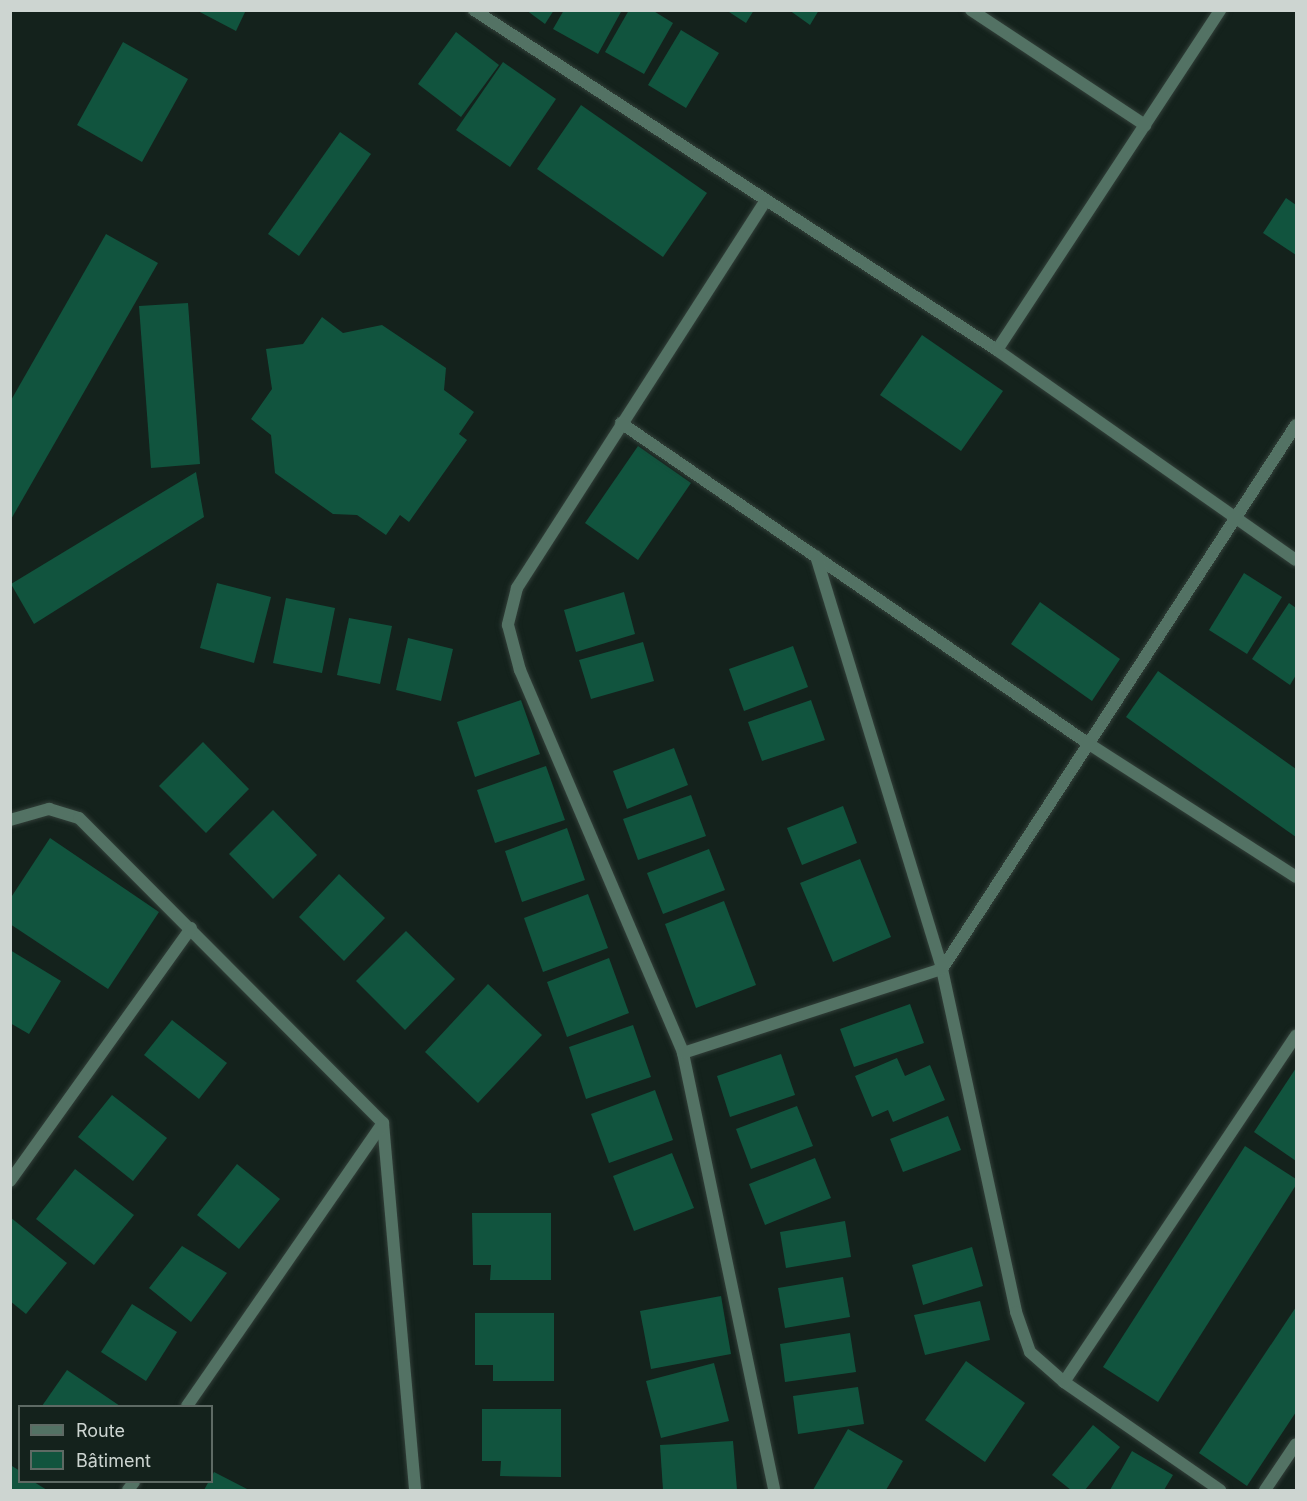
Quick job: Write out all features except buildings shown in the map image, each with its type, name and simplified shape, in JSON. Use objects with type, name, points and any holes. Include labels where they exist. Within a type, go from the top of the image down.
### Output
[{"type":"street","points":[[474,10],[998,350],[1296,560]]},
{"type":"street","points":[[971,10],[1145,125]]},
{"type":"street","points":[[998,350],[1220,10]]},
{"type":"street","points":[[766,200],[517,588],[508,625],[520,670],[682,1053],[774,1491]]},
{"type":"street","points":[[621,423],[1089,744],[1296,877]]},
{"type":"street","points":[[682,1053],[942,969],[1296,425]]},
{"type":"street","points":[[816,556],[942,969],[1016,1312],[1030,1352],[1064,1382],[1220,1491]]},
{"type":"street","points":[[10,820],[49,810],[79,818],[383,1123],[415,1491]]},
{"type":"street","points":[[10,1181],[191,928]]},
{"type":"street","points":[[1064,1382],[1296,1035]]},
{"type":"street","points":[[188,1405],[383,1123]]},
{"type":"street","points":[[1265,1491],[1296,1444]]}]
